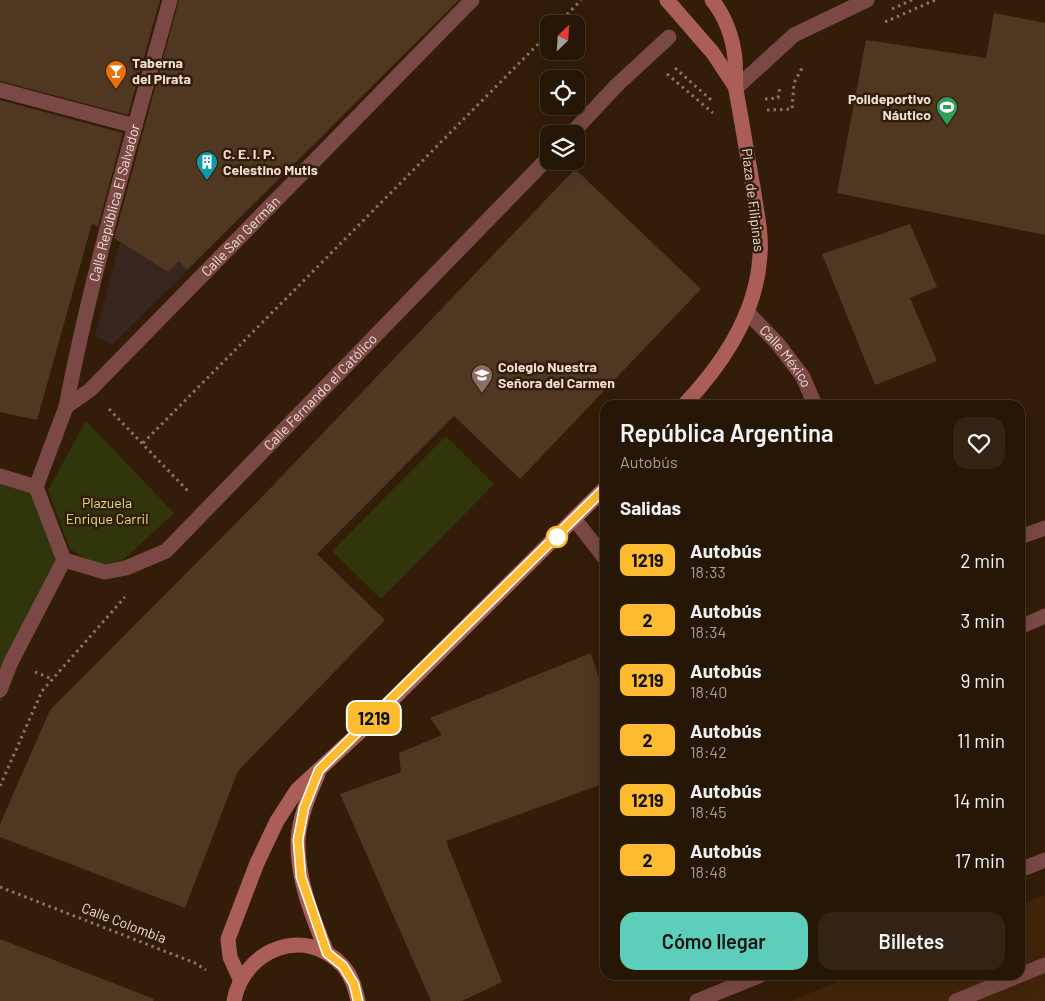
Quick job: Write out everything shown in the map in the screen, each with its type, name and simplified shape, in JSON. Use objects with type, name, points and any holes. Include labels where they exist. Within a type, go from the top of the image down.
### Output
[{"type":"street","name":"Calle República El Salvador","points":[[66,407],[80,340],[135,126],[170,0]]},
{"type":"street","name":"Calle San Germán","points":[[66,407],[90,390],[472,0]]},
{"type":"street","name":"Plaza de Filipinas","points":[[667,0],[712,53],[736,88]]},
{"type":"street","name":"Plaza de Filipinas","points":[[689,400],[708,380],[733,342],[747,312],[756,284],[760,255],[759,226],[736,88],[735,59],[730,31],[712,0]]},
{"type":"street","points":[[736,88],[794,35],[867,0]]},
{"type":"street","points":[[579,125],[617,85],[669,36]]},
{"type":"street","points":[[0,90],[135,126]]},
{"type":"street","name":"Calle Fernando el Católico","points":[[64,560],[105,572],[126,568],[166,551],[540,165]]},
{"type":"street","name":"Calle México","points":[[747,312],[778,344],[803,377],[813,400]]},
{"type":"street","points":[[0,690],[11,662],[64,560],[36,487],[66,407]]},
{"type":"street","points":[[0,476],[36,487]]},
{"type":"street","points":[[236,994],[228,939],[254,872],[277,821],[297,790],[575,520],[600,493]]},
{"type":"street","points":[[575,520],[600,552]]},
{"type":"street","points":[[1025,535],[1045,528]]},
{"type":"street","points":[[1025,625],[1045,616]]},
{"type":"street","points":[[319,770],[304,808],[298,840],[301,877],[327,953]]},
{"type":"street","points":[[1025,868],[1045,860]]},
{"type":"street","points":[[236,994],[248,968],[267,952],[286,946],[307,946],[327,953],[343,966],[354,984],[358,1001]]},
{"type":"street","points":[[1025,973],[1045,965]]},
{"type":"street","points":[[697,1001],[750,980]]},
{"type":"street","points":[[956,1001],[1008,980]]},
{"type":"path","points":[[567,15],[582,0]]},
{"type":"path","points":[[143,443],[540,42]]},
{"type":"path","points":[[112,412],[184,486]]},
{"type":"path","points":[[0,786],[42,691],[128,594]]},
{"type":"path","name":"Calle Colombia","points":[[0,887],[195,964],[236,994]]},
{"type":"shaded area","points":[[314,116],[328,131],[112,345],[95,336],[123,231]]},
{"type":"shaded area","points":[[1045,895],[1045,1001],[791,1001],[841,980],[1025,980],[1025,903]]},
{"type":"green space","name":"Plazuela Enrique Carril","points":[[86,421],[174,513],[119,564],[93,563],[70,549],[48,490]]},
{"type":"green space","points":[[446,436],[494,484],[381,599],[332,551]]},
{"type":"green space","points":[[0,476],[36,487],[64,560],[0,702]]},
{"type":"building","points":[[0,0],[160,0],[128,115],[0,81]]},
{"type":"building","points":[[179,0],[459,0],[187,270],[179,261],[168,272],[114,238]]},
{"type":"building","name":"Polideportivo Náutico","points":[[994,13],[1045,23],[1045,235],[837,193],[866,40],[986,58]]},
{"type":"building","points":[[0,100],[123,133],[98,227],[92,223],[37,420],[0,412]]},
{"type":"building","points":[[574,170],[701,289],[520,479],[454,416],[317,554],[385,620],[238,771],[185,908],[0,837],[0,824],[50,710],[260,499]]},
{"type":"building","points":[[910,224],[937,287],[910,298],[937,361],[875,385],[822,254]]},
{"type":"building","points":[[591,653],[600,682],[600,785],[446,841],[502,982],[462,1001],[431,1001],[340,794],[401,772],[399,753],[442,735],[430,718]]},
{"type":"building","points":[[0,939],[154,999],[153,1001],[0,1001]]},
{"type":"bus line","name":"1219","points":[[358,1001],[354,984],[343,966],[327,953],[317,929],[301,877],[298,840],[304,808],[319,770],[364,728],[600,493]]},
{"type":"place","name":"Taberna del Pirata","points":[[116,90]]},
{"type":"place","name":"Polideportivo Náutico","points":[[947,126]]},
{"type":"place","name":"C. E. I. P. Celestino Mutis","points":[[207,181]]},
{"type":"place","name":"Colegio Nuestra Señora del Carmen","points":[[482,394]]}]
